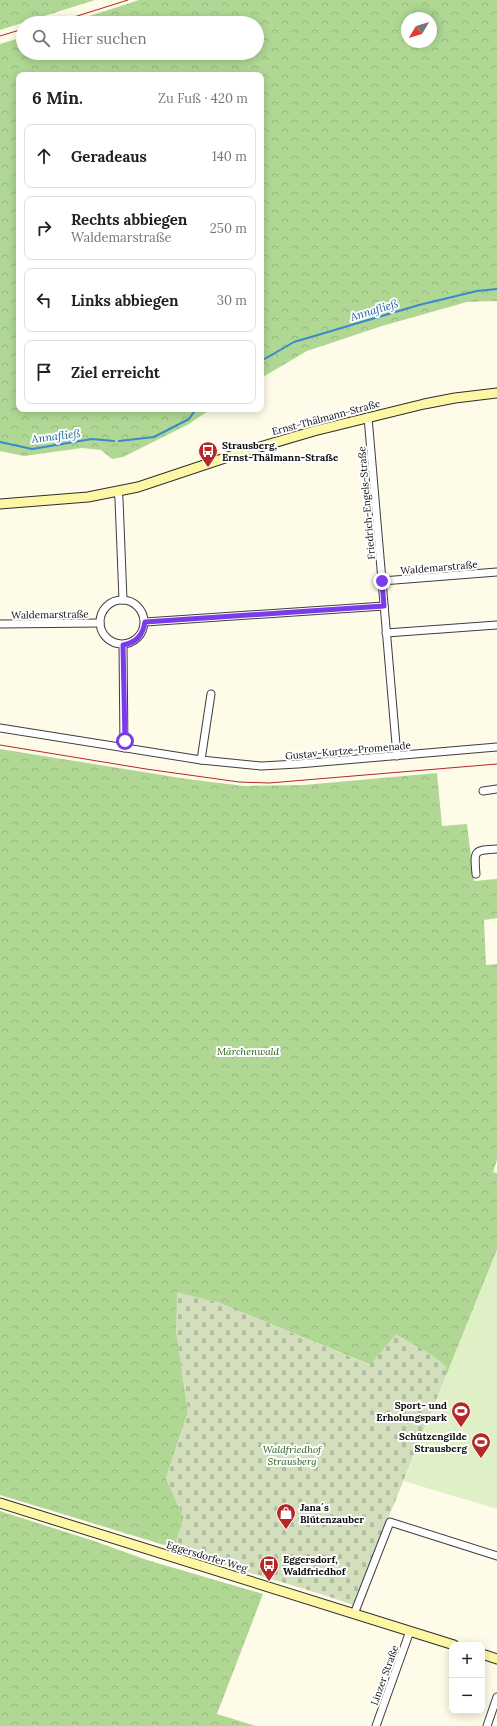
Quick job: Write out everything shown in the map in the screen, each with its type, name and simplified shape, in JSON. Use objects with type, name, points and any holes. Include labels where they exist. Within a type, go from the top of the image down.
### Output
[{"type":"main road","name":"Ernst-Thälmann-Straße","points":[[0,504],[88,497],[118,492],[146,485],[287,438],[368,417],[448,399],[497,393]]},
{"type":"main road","name":"Eggersdorfer Weg","points":[[0,1503],[449,1643]]},
{"type":"main road","points":[[485,1655],[497,1659]]},
{"type":"street","name":"Friedrich-Engels-Straße","points":[[368,417],[397,756]]},
{"type":"street","points":[[118,492],[123,600]]},
{"type":"street","name":"Waldemarstraße","points":[[382,581],[497,572]]},
{"type":"street","points":[[123,600],[135,604],[143,615],[145,622],[140,636],[132,642],[123,645],[110,642],[105,637],[100,623],[100,616],[109,604],[123,600]]},
{"type":"street","points":[[145,622],[384,606]]},
{"type":"street","name":"Waldemarstraße","points":[[0,624],[100,623]]},
{"type":"street","points":[[386,633],[497,625]]},
{"type":"street","points":[[123,645],[124,748]]},
{"type":"street","points":[[201,760],[211,694]]},
{"type":"street","name":"Gustav-Kurtze-Promenade","points":[[0,728],[201,760],[261,766],[497,747]]},
{"type":"street","points":[[483,791],[497,789]]},
{"type":"street","points":[[476,874],[475,856],[478,852],[480,850],[497,848]]},
{"type":"street","points":[[354,1614],[390,1522],[497,1556]]},
{"type":"street","name":"Linzer Straße","points":[[376,1726],[410,1631]]},
{"type":"street","points":[[487,1726],[497,1697]]},
{"type":"green space","points":[[0,0],[95,0],[44,16],[16,16],[16,25],[0,30]]},
{"type":"green space","points":[[139,0],[497,0],[497,301],[467,302],[382,326],[307,351],[264,376],[264,72],[16,72],[16,412],[207,412],[189,424],[123,457],[112,459],[101,450],[82,448],[24,456],[0,451],[0,44],[16,39],[16,60],[264,60],[264,16],[90,16]]},
{"type":"green space","name":"Märchenwald","points":[[0,749],[187,779],[244,786],[304,785],[437,773],[442,826],[467,824],[474,881],[497,879],[497,918],[484,920],[486,965],[497,964],[497,1160],[493,1172],[497,1173],[497,1250],[446,1376],[446,1366],[371,1365],[217,1302],[176,1329],[188,1412],[166,1478],[184,1518],[174,1548],[0,1495]]},
{"type":"green space","name":"Sport- und Erholungspark","points":[[497,1250],[497,1509],[404,1481]]},
{"type":"green space","name":"Waldfriedhof Strausberg","points":[[177,1292],[217,1302],[370,1365],[396,1334],[432,1355],[446,1366],[446,1376],[353,1605],[174,1548],[184,1518],[166,1478],[188,1412],[176,1329]]},
{"type":"green space","points":[[0,1511],[94,1541],[147,1560],[263,1594],[217,1714],[256,1726],[0,1726]]},
{"type":"waterway","name":"Annafließ","points":[[264,359],[294,342],[419,305],[477,291],[497,289]]},
{"type":"waterway","name":"Annafließ","points":[[119,441],[154,437],[189,419],[194,412]]},
{"type":"waterway","name":"Annafließ","points":[[0,442],[32,449],[92,439],[114,441]]},
{"type":"tram line","points":[[77,16],[128,0]]},
{"type":"tram line","points":[[0,36],[16,31]]},
{"type":"tram line","points":[[0,745],[146,769],[239,782],[269,783],[497,764]]},
{"type":"place","name":"Strausberg, Ernst-Thälmann-Straße","points":[[208,468]]},
{"type":"place","name":"Sport- und Erholungspark","points":[[461,1428]]},
{"type":"place","name":"Schützengilde Strausberg","points":[[481,1459]]},
{"type":"place","name":"Jana´s Blütenzauber","points":[[286,1530]]},
{"type":"place","name":"Eggersdorf, Waldfriedhof","points":[[269,1582]]},
{"type":"route","points":[[125,741],[123,645],[136,640],[140,636],[145,622],[384,606],[382,581]]}]
